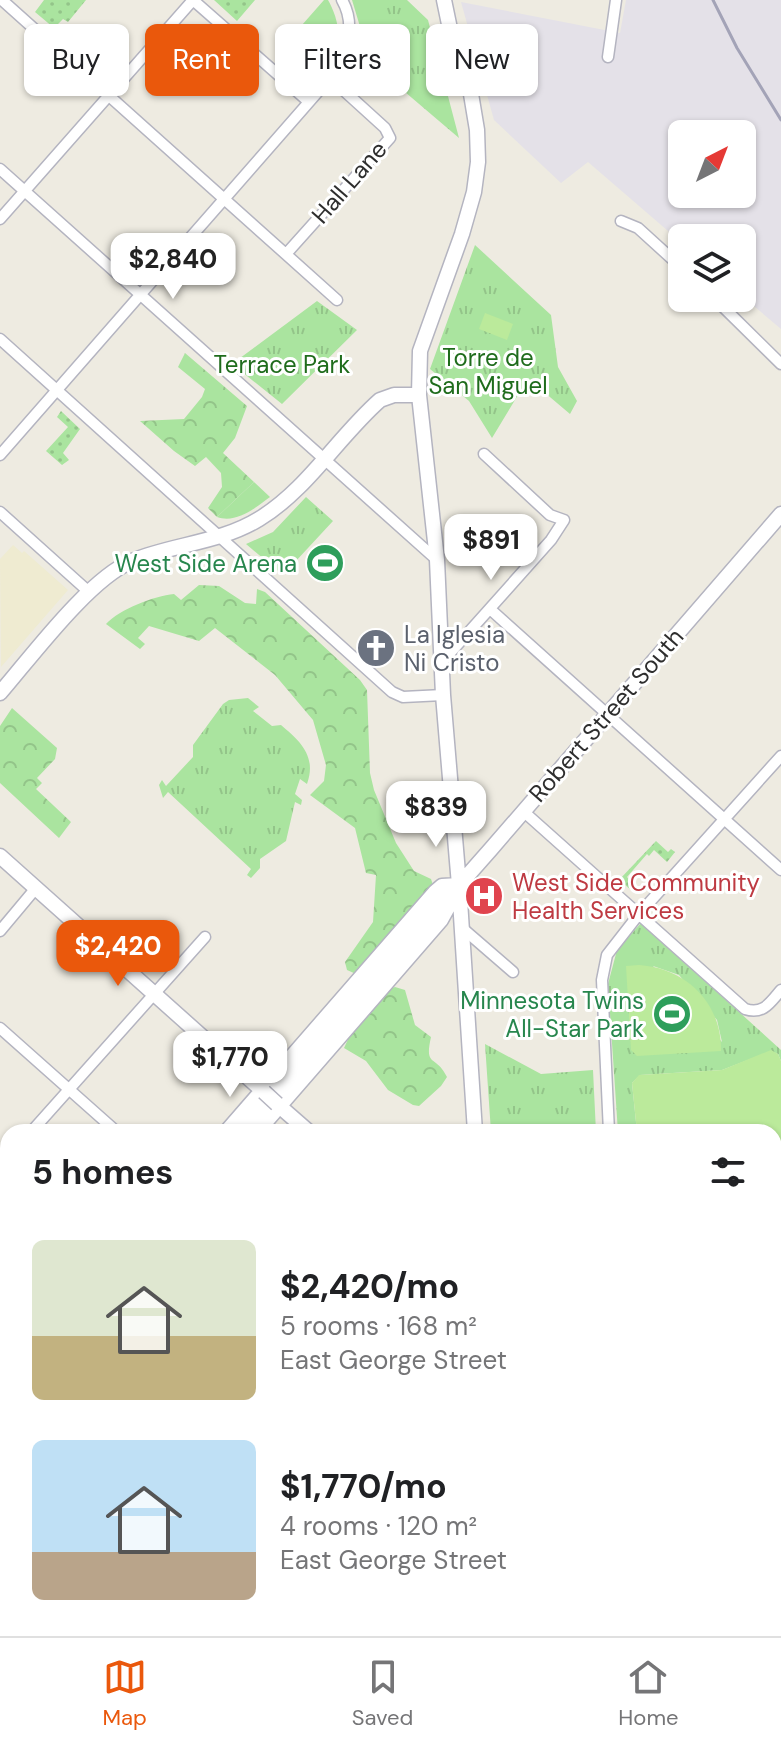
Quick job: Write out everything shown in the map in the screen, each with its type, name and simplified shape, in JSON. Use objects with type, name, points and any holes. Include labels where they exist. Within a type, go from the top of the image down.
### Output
[{"type":"main road","points":[[444,0],[471,94],[478,162],[474,192],[462,234],[420,351],[419,395],[437,560],[443,695],[474,1124]]},
{"type":"main road","points":[[2,688],[89,592],[111,573],[137,559],[219,537],[247,526],[271,511],[380,400],[389,396],[419,395]]},
{"type":"main road","name":"Robert Street South","points":[[248,1124],[779,520]]},
{"type":"main road","points":[[0,856],[300,1124]]},
{"type":"main road","points":[[233,1124],[435,892],[442,886],[459,885]]},
{"type":"main road","points":[[263,1124],[441,920],[459,885]]},
{"type":"street","points":[[2,0],[29,24]]},
{"type":"street","points":[[129,73],[193,0],[309,102]]},
{"type":"street","points":[[342,0],[347,8],[349,24]]},
{"type":"street","points":[[608,57],[616,0]]},
{"type":"street","points":[[0,219],[109,96],[337,300]]},
{"type":"street","points":[[0,455],[314,96]]},
{"type":"street","name":"Hall Lane","points":[[286,254],[390,138],[385,128],[350,96]]},
{"type":"street","points":[[0,169],[437,560]]},
{"type":"street","points":[[621,221],[638,228],[668,255]]},
{"type":"street","points":[[728,312],[781,364]]},
{"type":"street","points":[[0,339],[393,693],[403,697],[443,695]]},
{"type":"street","points":[[442,662],[551,540],[564,520],[550,515],[484,454]]},
{"type":"street","points":[[0,512],[89,592]]},
{"type":"street","points":[[490,609],[781,870]]},
{"type":"street","points":[[609,1124],[603,967],[615,943],[639,914],[781,756]]},
{"type":"street","points":[[523,811],[745,1009],[755,1012],[764,1009],[781,990]]},
{"type":"street","points":[[0,931],[36,888]]},
{"type":"street","points":[[461,927],[513,972]]},
{"type":"street","points":[[38,1124],[205,937]]},
{"type":"street","points":[[0,1028],[108,1124]]},
{"type":"shaded area","points":[[626,0],[781,0],[781,329],[756,308],[756,224],[668,224],[668,231],[588,162],[561,183],[494,120],[487,96],[538,96],[538,24],[467,24],[461,2],[620,33]]},
{"type":"shaded area","points":[[13,545],[68,590],[1,667],[0,559]]},
{"type":"green space","points":[[44,0],[86,0],[68,22],[63,19],[58,24],[49,24],[35,12]]},
{"type":"green space","points":[[214,0],[255,0],[237,21]]},
{"type":"green space","points":[[324,0],[328,0],[337,24],[303,24]]},
{"type":"green space","points":[[352,0],[407,0],[428,20],[426,96],[448,96],[459,138],[410,96],[410,24],[359,24]]},
{"type":"green space","name":"Torre de San Miguel","points":[[475,245],[551,315],[558,367],[577,401],[570,414],[531,381],[518,395],[492,438],[469,401],[430,369]]},
{"type":"green space","name":"Terrace Park","points":[[317,301],[357,330],[282,404],[232,364]]},
{"type":"green space","points":[[485,313],[513,324],[507,340],[479,329]]},
{"type":"green space","points":[[185,353],[247,406],[235,438],[223,453],[254,482],[217,517],[208,508],[222,487],[221,473],[206,457],[195,466],[140,421],[184,419],[202,397],[205,389],[178,367]]},
{"type":"green space","points":[[61,411],[80,429],[63,453],[69,460],[62,465],[46,451],[68,427],[57,417]]},
{"type":"green space","points":[[254,482],[270,497],[238,517],[217,517]]},
{"type":"green space","points":[[306,497],[333,521],[283,575],[246,544],[273,532]]},
{"type":"green space","points":[[199,585],[219,586],[245,603],[256,604],[257,589],[265,592],[367,690],[370,773],[374,790],[396,843],[414,871],[431,879],[433,885],[356,974],[347,970],[345,962],[373,922],[376,875],[366,873],[355,828],[310,795],[324,781],[326,765],[313,720],[275,675],[215,628],[199,641],[149,626],[138,638],[145,644],[140,649],[106,624],[128,608],[147,600],[174,594],[181,600]]},
{"type":"green space","points":[[248,698],[259,707],[253,711],[272,726],[281,725],[294,737],[305,750],[310,765],[307,784],[300,779],[295,794],[302,800],[301,805],[295,802],[286,841],[260,859],[260,868],[251,878],[247,875],[251,869],[168,792],[163,798],[159,785],[162,780],[166,786],[193,757],[193,745],[223,704],[229,700]]},
{"type":"green space","points":[[12,708],[57,748],[55,759],[37,778],[42,783],[36,789],[71,822],[59,838],[0,783],[0,726]]},
{"type":"green space","points":[[656,841],[668,852],[671,849],[675,852],[667,862],[654,850],[649,856],[647,854],[627,877],[634,885],[631,890],[619,880]]},
{"type":"green space","points":[[641,923],[781,1050],[781,1061],[778,1054],[771,1051],[722,1070],[640,1075],[632,1083],[636,1124],[617,1124],[608,984],[617,950]],"holes":[[[653,966],[679,975],[717,1020],[722,1042]]]},
{"type":"green space","name":"Minnesota Twins All-Star Park","points":[[639,965],[672,973],[698,991],[715,1018],[721,1051],[637,1056],[631,1050],[626,966]]},
{"type":"green space","points":[[395,987],[405,990],[415,1025],[431,1037],[430,1057],[447,1077],[419,1106],[388,1090],[366,1061],[344,1048],[351,1033]]},
{"type":"green space","points":[[485,1044],[541,1074],[593,1070],[596,1124],[490,1124]]},
{"type":"green space","points":[[771,1050],[778,1054],[781,1061],[781,1124],[636,1124],[632,1083],[639,1075],[722,1070]]},
{"type":"railway","points":[[713,0],[737,48],[781,120]]},
{"type":"place","name":"West Side Arena","points":[[325,563]]},
{"type":"place","name":"La Iglesia Ni Cristo","points":[[376,648]]},
{"type":"place","name":"West Side Community Health Services","points":[[484,896]]},
{"type":"place","name":"Minnesota Twins All-Star Park","points":[[672,1014]]}]
